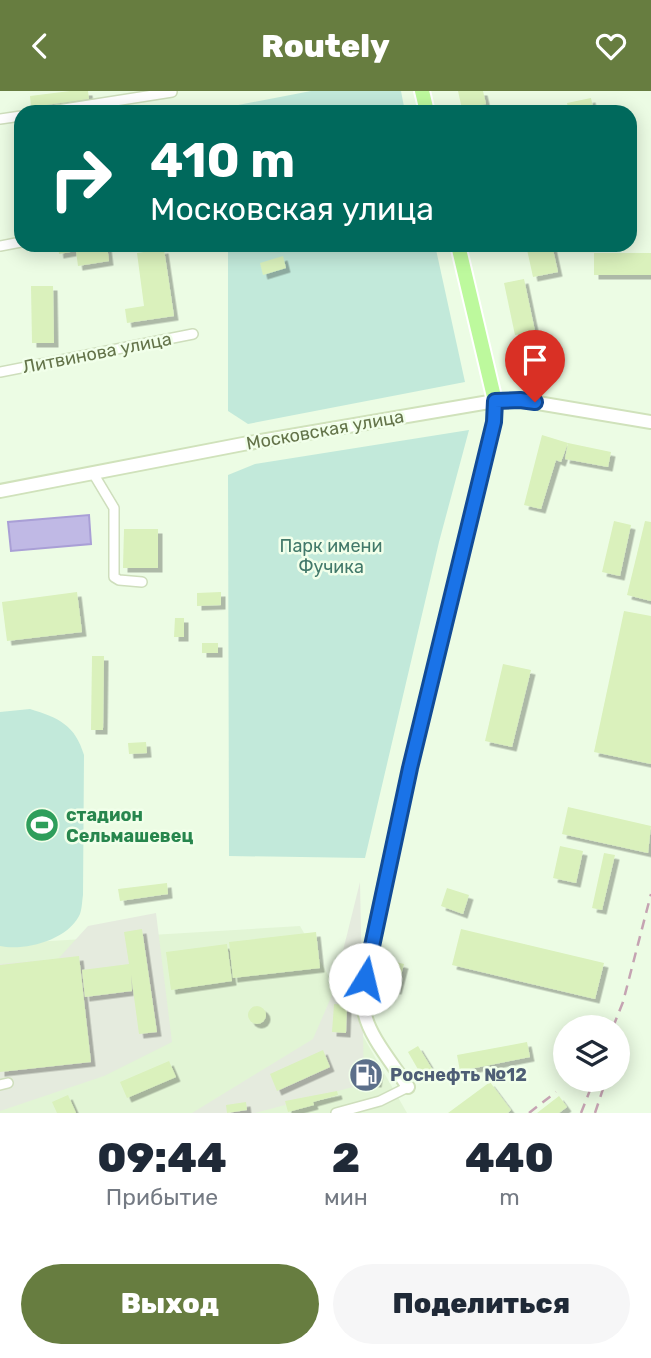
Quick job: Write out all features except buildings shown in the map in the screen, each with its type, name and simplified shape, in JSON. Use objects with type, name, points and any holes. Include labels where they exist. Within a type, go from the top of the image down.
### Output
[{"type":"main road","points":[[460,252],[495,401]]},
{"type":"street","points":[[89,105],[172,92]]},
{"type":"street","name":"Литвинова улица","points":[[0,372],[193,334]]},
{"type":"street","name":"Московская улица","points":[[0,491],[257,442],[495,401],[520,400],[651,422]]},
{"type":"street","points":[[335,1113],[380,1101],[408,1087],[369,1028],[364,1009],[364,994],[372,941],[407,782],[494,422],[495,401]]},
{"type":"street","points":[[93,473],[114,508],[114,577],[142,582]]},
{"type":"shaded area","points":[[89,515],[91,544],[11,551],[8,522]]},
{"type":"shaded area","points":[[360,882],[364,1084],[255,1113],[192,1113],[313,1039],[332,995]]},
{"type":"shaded area","points":[[156,913],[172,1042],[104,1076],[0,1111],[0,964],[58,959],[88,926]]},
{"type":"shaded area","points":[[300,926],[407,1113],[0,1113],[0,944]]},
{"type":"green space","points":[[311,91],[401,91],[404,105],[238,105]]},
{"type":"green space","points":[[228,252],[437,252],[465,382],[248,424],[228,411]]},
{"type":"green space","name":"Парк имени Фучика","points":[[469,430],[439,542],[365,858],[229,856],[228,475],[255,464]]},
{"type":"green space","name":"стадион Сельмашевец","points":[[30,709],[64,724],[76,736],[84,755],[83,895],[79,916],[65,932],[32,945],[0,946],[0,712]]},
{"type":"railway","points":[[618,1015],[651,894]]},
{"type":"railway","points":[[529,1113],[556,1092]]},
{"type":"railway","points":[[581,1113],[589,1092]]},
{"type":"railway","points":[[595,1113],[602,1092]]},
{"type":"place","name":"стадион Сельмашевец","points":[[42,825]]},
{"type":"place","name":"Роснефть №12","points":[[366,1075]]},
{"type":"route","points":[[365,979],[410,768],[494,422],[495,401],[535,402]]}]
